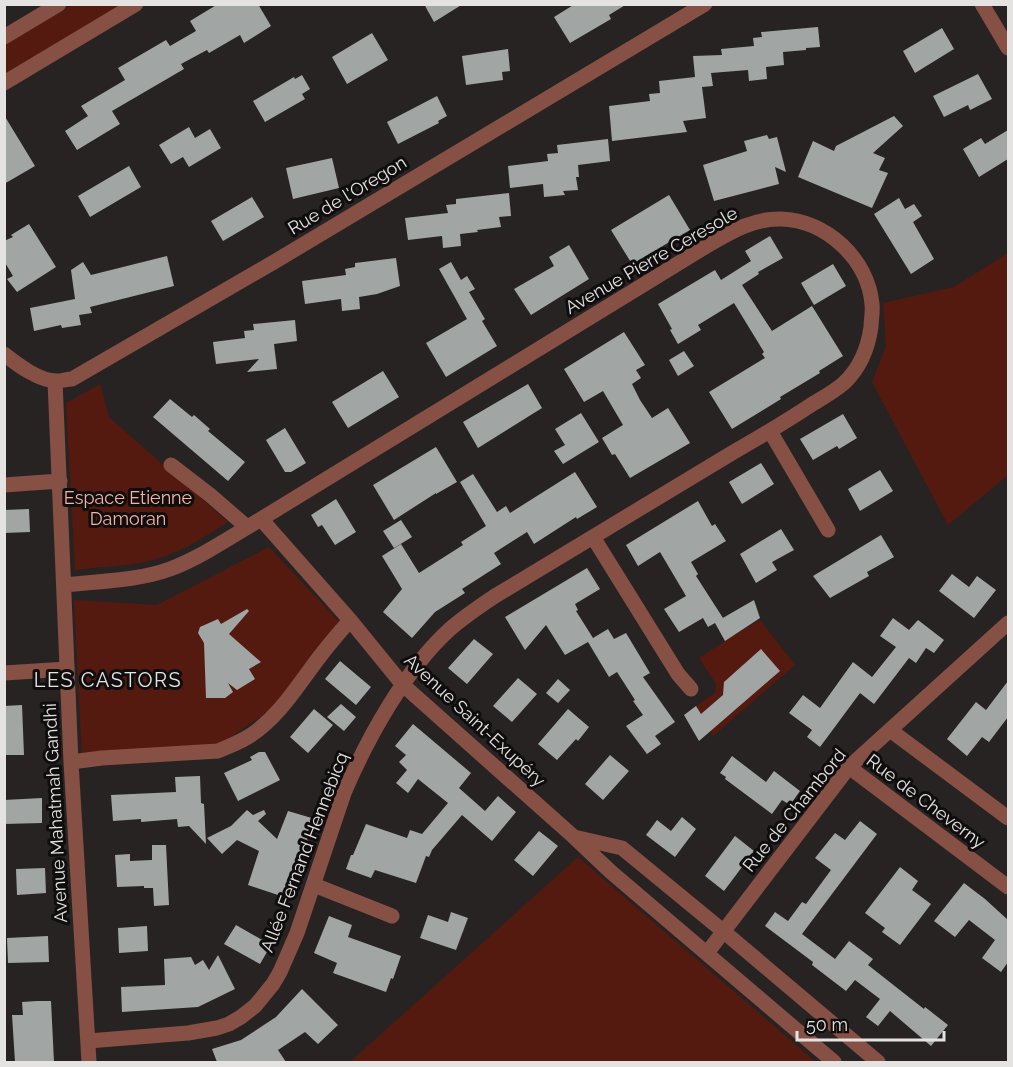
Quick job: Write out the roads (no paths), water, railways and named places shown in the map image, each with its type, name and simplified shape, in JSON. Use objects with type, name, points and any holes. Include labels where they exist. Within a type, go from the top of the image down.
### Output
[{"type":"street","points":[[4,37],[59,4]]},
{"type":"street","points":[[4,83],[136,4]]},
{"type":"street","name":"Rue de l'Oregon","points":[[55,381],[72,379],[124,350],[705,4]]},
{"type":"street","points":[[982,4],[1008,48]]},
{"type":"street","name":"Avenue Pierre Ceresole","points":[[64,585],[142,577],[196,558],[731,232],[756,221],[781,219],[807,224],[831,236],[852,254],[868,284],[872,305],[869,340],[862,359],[843,384],[495,596],[449,630],[403,685]]},
{"type":"street","points":[[4,354],[33,374],[55,381]]},
{"type":"street","name":"Avenue Mahatmah Gandhi","points":[[55,381],[71,762],[89,1062]]},
{"type":"street","points":[[770,430],[828,530]]},
{"type":"street","points":[[171,465],[247,527]]},
{"type":"street","points":[[4,485],[60,482]]},
{"type":"street","name":"Avenue Saint-Exupéry","points":[[261,519],[350,620],[403,685],[611,872],[834,1062]]},
{"type":"street","points":[[593,537],[678,674],[691,689]]},
{"type":"street","points":[[71,762],[218,751],[235,744],[251,735],[273,717],[350,620]]},
{"type":"street","name":"Rue de Chambord","points":[[723,931],[849,767],[1008,623]]},
{"type":"street","points":[[4,673],[67,669]]},
{"type":"street","name":"Allée Fernand Hennebicq","points":[[88,1041],[188,1033],[218,1028],[241,1017],[266,994],[280,972],[297,933],[344,793],[354,770],[382,717],[403,685]]},
{"type":"street","name":"Rue de Cheverny","points":[[890,730],[1008,818]]},
{"type":"street","name":"Rue de Cheverny","points":[[849,767],[1008,887]]},
{"type":"street","name":"Avenue Saint-Exupéry","points":[[574,837],[622,848],[878,1062]]},
{"type":"street","points":[[314,885],[392,916]]},
{"type":"street","points":[[707,953],[723,931]]},
{"type":"district","name":"LES CASTORS","points":[[108,680]]},
{"type":"park label","name":"Espace Etienne Damoran","points":[[128,507]]}]
